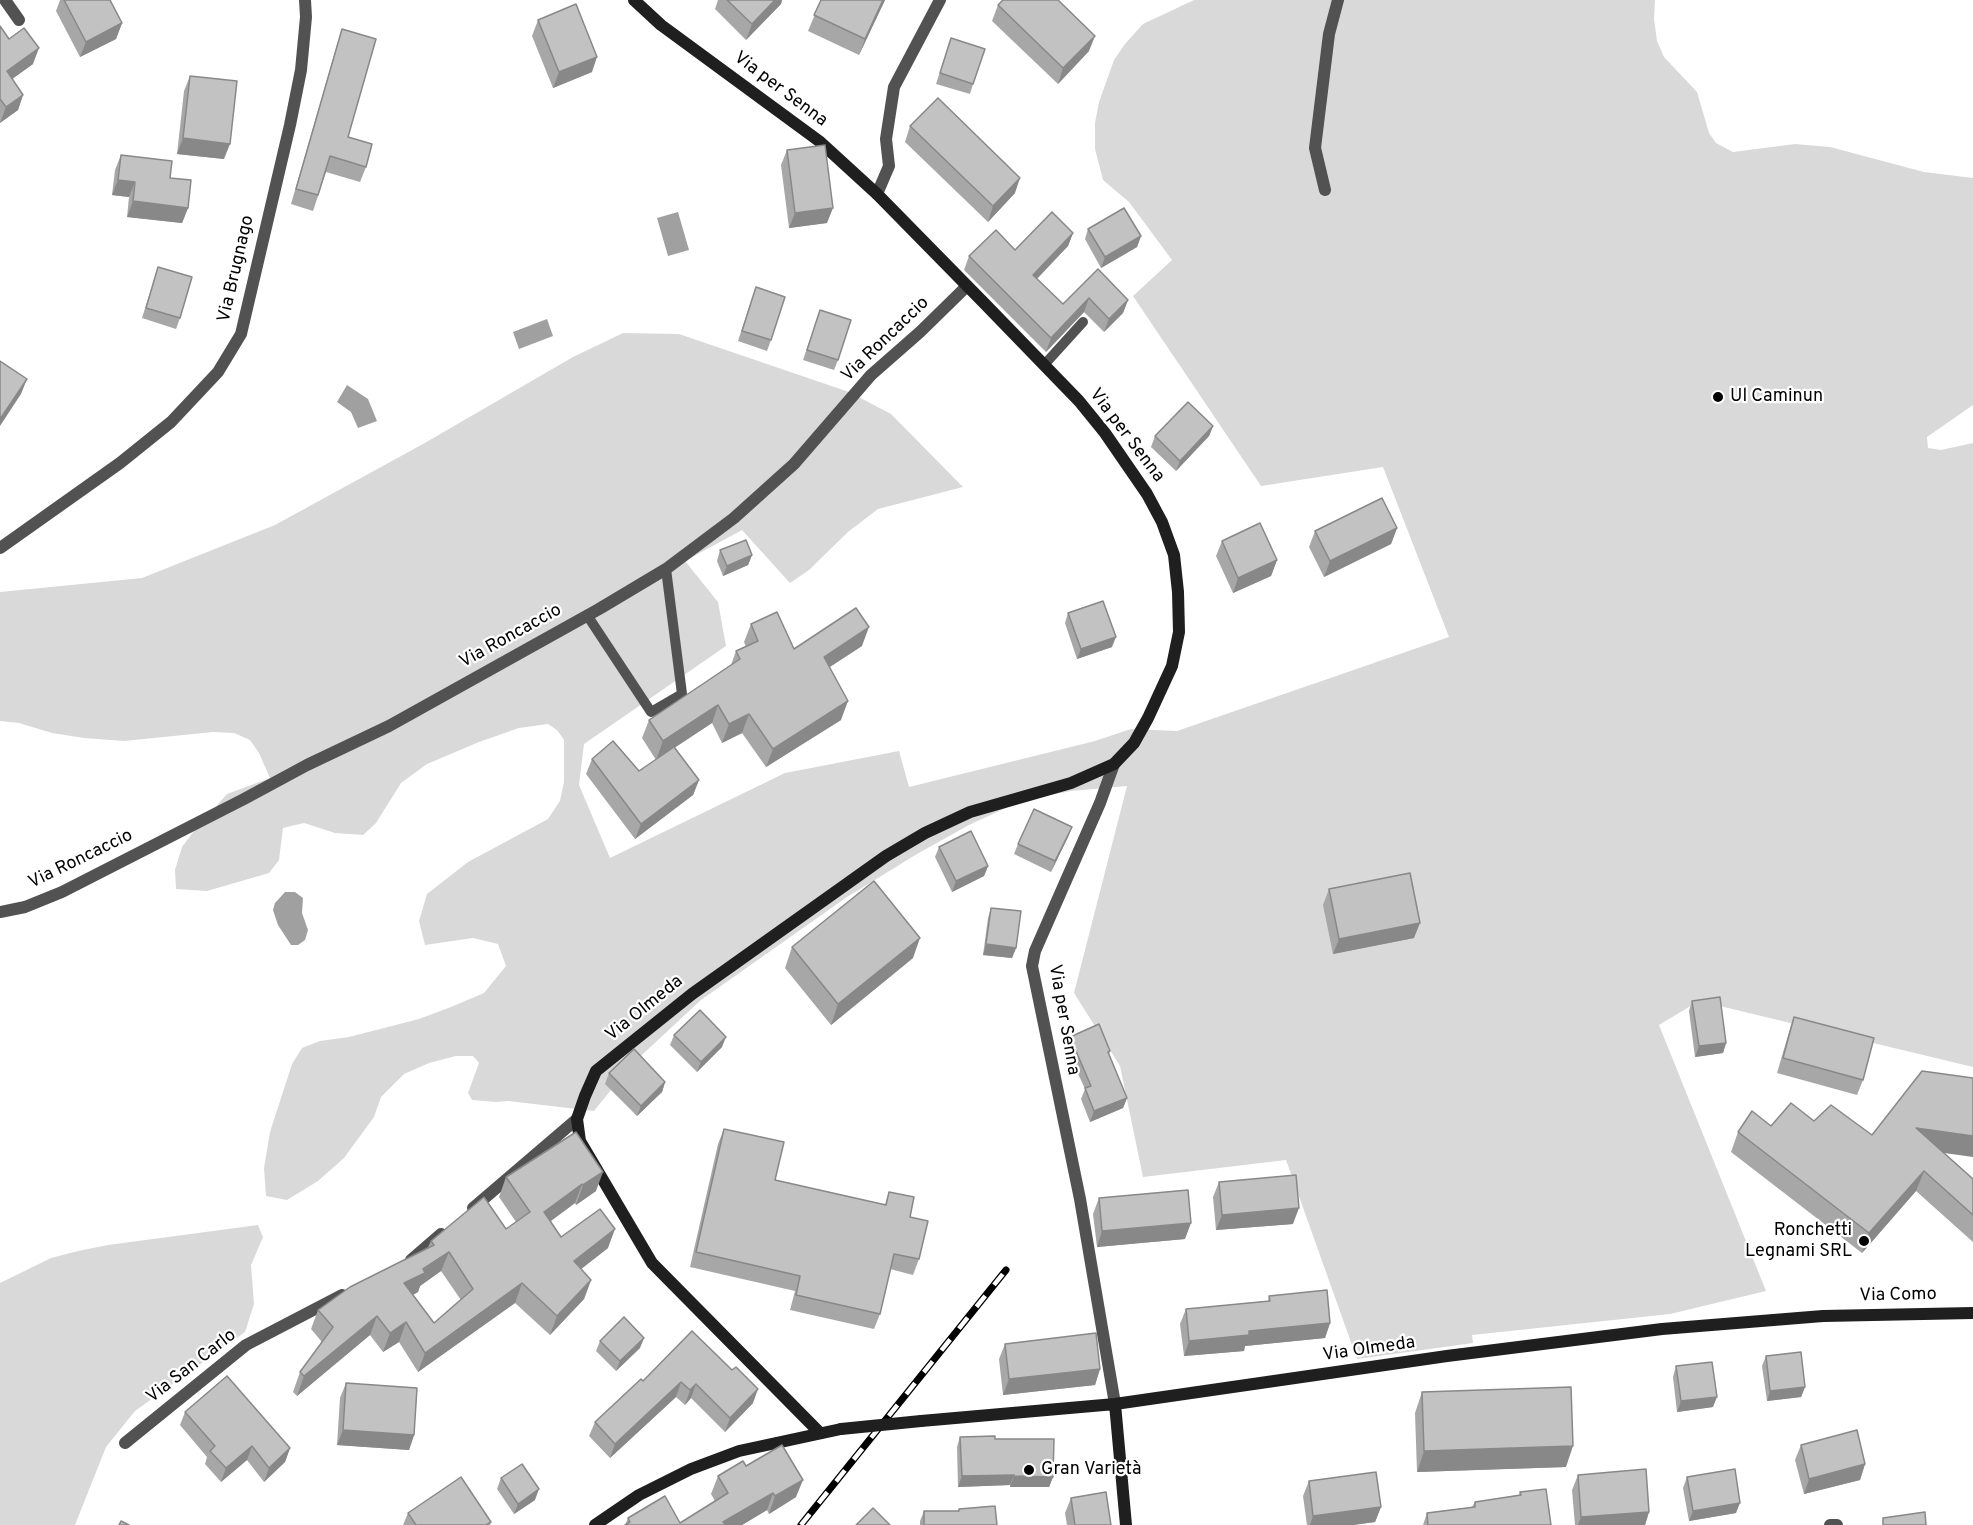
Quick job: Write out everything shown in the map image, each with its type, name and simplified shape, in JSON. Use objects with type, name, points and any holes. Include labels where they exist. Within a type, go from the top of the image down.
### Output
[{"type":"street","points":[[5,0],[19,20]]},
{"type":"street","name":"Via Brugnago","points":[[0,548],[120,463],[171,422],[218,372],[241,334],[301,70],[306,17],[305,0]]},
{"type":"street","name":"Via per Senna","points":[[633,0],[661,24],[819,141],[877,194],[967,286],[1079,401],[1127,462],[1162,522],[1174,555],[1179,632],[1172,666],[1149,718],[1134,743],[1114,764],[1100,803],[1035,951],[1032,966],[1080,1199],[1115,1404]]},
{"type":"street","points":[[877,194],[889,166],[886,138],[894,87],[940,0]]},
{"type":"street","points":[[1324,190],[1315,148],[1329,34],[1338,0]]},
{"type":"street","name":"Via Roncaccio","points":[[0,912],[25,907],[62,892],[244,800],[307,765],[389,726],[666,569],[734,518],[794,464],[871,375],[967,286]]},
{"type":"street","name":"Via Olmeda","points":[[577,1119],[596,1071],[692,994],[886,856],[925,833],[970,812],[1071,783],[1114,764]]},
{"type":"street","points":[[405,1263],[577,1119]]},
{"type":"street","points":[[577,1119],[580,1141],[652,1263],[820,1433]]},
{"type":"street","name":"Via San Carlo","points":[[125,1443],[246,1345],[352,1290]]},
{"type":"street","name":"Via Como","points":[[1823,1316],[1973,1313]]},
{"type":"street","name":"Via Olmeda","points":[[595,1525],[639,1495],[691,1469],[739,1451],[841,1429],[1115,1404],[1447,1356],[1662,1329],[1823,1316]]},
{"type":"street","points":[[1115,1404],[1126,1525]]},
{"type":"street","points":[[1830,1525],[1837,1525]]},
{"type":"lane","points":[[1044,365],[1083,322]]},
{"type":"lane","points":[[587,615],[651,712],[682,694],[666,569]]},
{"type":"shaded area","points":[[1194,0],[1655,0],[1654,19],[1657,41],[1664,57],[1697,92],[1709,133],[1716,143],[1733,152],[1795,144],[1830,147],[1924,172],[1973,178],[1973,405],[1927,437],[1928,448],[1941,450],[1973,443],[1973,1067],[1699,1001],[1659,1025],[1766,1291],[1670,1314],[1472,1335],[1473,1343],[1357,1359],[1286,1160],[1143,1177],[1120,1066],[1074,993],[1127,786],[1071,791],[1021,801],[969,825],[917,854],[847,897],[701,1000],[630,1066],[594,1111],[508,1101],[472,1100],[468,1093],[479,1063],[473,1056],[456,1056],[429,1063],[404,1074],[381,1097],[374,1117],[344,1158],[318,1181],[287,1200],[266,1196],[264,1168],[270,1132],[292,1064],[302,1048],[320,1041],[349,1037],[419,1019],[451,1007],[484,993],[506,966],[498,944],[473,938],[425,945],[419,921],[427,894],[468,862],[548,819],[560,801],[564,782],[564,740],[557,730],[548,724],[519,728],[479,742],[427,764],[401,783],[376,823],[363,835],[335,833],[304,823],[283,828],[279,860],[269,873],[207,891],[176,889],[175,870],[182,847],[194,831],[227,794],[270,778],[259,753],[250,740],[234,733],[213,732],[124,741],[52,733],[19,723],[0,721],[0,592],[142,578],[275,525],[423,444],[573,357],[623,333],[679,334],[849,392],[891,414],[963,487],[878,509],[848,532],[809,570],[790,583],[742,530],[685,561],[718,602],[726,646],[584,744],[579,785],[610,858],[785,773],[899,751],[909,787],[1095,741],[1131,729],[1177,731],[1449,637],[1383,467],[1261,486],[1133,296],[1172,260],[1129,202],[1103,180],[1095,149],[1095,123],[1099,102],[1114,60],[1143,24]]},
{"type":"shaded area","points":[[678,212],[689,250],[668,256],[657,218]]},
{"type":"shaded area","points":[[547,319],[553,336],[519,349],[513,332]]},
{"type":"shaded area","points":[[347,385],[368,399],[377,421],[358,428],[351,412],[337,402]]},
{"type":"shaded area","points":[[285,892],[295,892],[303,898],[302,913],[308,930],[305,940],[298,945],[291,945],[278,925],[273,910],[275,903]]},
{"type":"shaded area","points":[[258,1225],[263,1237],[251,1265],[254,1304],[245,1332],[135,1411],[106,1447],[75,1525],[0,1525],[0,1283],[51,1258],[78,1251]]},
{"type":"building","points":[[64,0],[110,0],[122,23],[86,42]]},
{"type":"building","points":[[727,0],[775,0],[752,24]]},
{"type":"building","points":[[821,0],[883,0],[865,39],[814,15]]},
{"type":"building","points":[[1003,0],[1058,0],[1095,36],[1063,68],[998,5]]},
{"type":"building","points":[[576,4],[597,57],[559,72],[538,20]]},
{"type":"building","points":[[0,26],[9,39],[24,28],[39,48],[7,71],[23,95],[6,107],[0,99]]},
{"type":"building","points":[[342,29],[376,39],[348,137],[372,144],[366,167],[330,156],[318,195],[296,189]]},
{"type":"building","points":[[951,38],[985,49],[973,84],[940,73]]},
{"type":"building","points":[[190,76],[237,81],[230,144],[183,138]]},
{"type":"building","points":[[938,98],[1020,178],[993,206],[910,126]]},
{"type":"building","points":[[825,145],[833,208],[795,213],[787,150]]},
{"type":"building","points":[[121,155],[172,161],[170,178],[191,180],[188,208],[133,201],[135,182],[118,180]]},
{"type":"building","points":[[1124,208],[1141,236],[1105,257],[1088,229]]},
{"type":"building","points":[[1052,212],[1073,233],[1033,275],[1063,304],[1098,269],[1128,300],[1109,319],[1089,298],[1051,338],[969,256],[996,230],[1015,250]]},
{"type":"building","points":[[158,267],[192,277],[180,318],[146,308]]},
{"type":"building","points":[[756,287],[785,297],[771,340],[742,331]]},
{"type":"building","points":[[820,310],[851,320],[838,360],[807,350]]},
{"type":"building","points":[[0,361],[27,379],[0,419]]},
{"type":"building","points":[[1188,402],[1213,426],[1180,461],[1155,436]]},
{"type":"building","points":[[1382,498],[1397,528],[1330,561],[1315,531]]},
{"type":"building","points":[[1260,523],[1277,560],[1238,578],[1222,541]]},
{"type":"building","points":[[746,540],[752,555],[727,566],[720,550]]},
{"type":"building","points":[[1103,601],[1116,637],[1081,649],[1068,613]]},
{"type":"building","points":[[856,608],[869,627],[824,657],[848,701],[773,749],[749,714],[729,724],[718,705],[663,741],[649,720],[740,659],[736,651],[758,641],[751,624],[777,612],[794,649]]},
{"type":"building","points":[[613,741],[639,771],[674,747],[699,780],[641,824],[592,759]]},
{"type":"building","points":[[1034,809],[1072,827],[1055,861],[1018,844]]},
{"type":"building","points":[[971,831],[988,866],[956,881],[939,847]]},
{"type":"building","points":[[1410,873],[1420,923],[1339,939],[1329,889]]},
{"type":"building","points":[[874,881],[920,938],[838,1004],[792,947]]},
{"type":"building","points":[[991,908],[1021,911],[1016,948],[986,944]]},
{"type":"building","points":[[1720,997],[1726,1043],[1699,1046],[1692,1001]]},
{"type":"building","points":[[700,1010],[726,1037],[701,1062],[674,1035]]},
{"type":"building","points":[[1794,1017],[1874,1038],[1863,1080],[1783,1058]]},
{"type":"building","points":[[1099,1024],[1127,1098],[1094,1111],[1085,1088],[1091,1086],[1070,1037]]},
{"type":"building","points":[[634,1049],[665,1082],[641,1106],[609,1073]]},
{"type":"building","points":[[1922,1071],[1973,1078],[1973,1136],[1916,1128],[1973,1179],[1973,1215],[1924,1171],[1869,1233],[1738,1132],[1752,1111],[1771,1126],[1791,1103],[1814,1121],[1831,1105],[1872,1135]]},
{"type":"building","points":[[724,1129],[784,1142],[775,1180],[886,1205],[889,1192],[914,1197],[910,1217],[928,1221],[919,1259],[894,1254],[880,1314],[796,1295],[800,1276],[696,1252]]},
{"type":"building","points":[[576,1132],[603,1172],[582,1184],[544,1212],[561,1237],[600,1209],[615,1229],[574,1261],[591,1280],[557,1316],[522,1283],[425,1353],[406,1322],[390,1333],[377,1316],[304,1376],[300,1372],[333,1327],[318,1310],[350,1287],[434,1245],[431,1241],[484,1197],[506,1229],[530,1212],[506,1177]],"holes":[[[449,1252],[473,1289],[434,1323],[404,1283],[425,1273],[423,1269]]]},
{"type":"building","points":[[1296,1175],[1299,1208],[1222,1215],[1219,1182]]},
{"type":"building","points":[[1188,1190],[1191,1223],[1102,1231],[1099,1198]]},
{"type":"building","points":[[1327,1290],[1330,1323],[1249,1331],[1249,1335],[1189,1341],[1186,1309],[1270,1301],[1269,1296]]},
{"type":"building","points":[[624,1317],[644,1338],[620,1361],[600,1341]]},
{"type":"building","points":[[692,1331],[732,1370],[736,1367],[758,1389],[730,1418],[696,1384],[690,1390],[681,1382],[615,1444],[595,1422],[641,1379],[643,1381]]},
{"type":"building","points":[[1096,1333],[1100,1369],[1009,1379],[1005,1344]]},
{"type":"building","points":[[1801,1352],[1805,1387],[1770,1391],[1766,1356]]},
{"type":"building","points":[[1712,1362],[1717,1397],[1681,1401],[1676,1366]]},
{"type":"building","points":[[227,1376],[290,1448],[269,1468],[252,1446],[226,1468],[210,1451],[215,1446],[185,1412]]},
{"type":"building","points":[[346,1383],[417,1388],[414,1435],[343,1430]]},
{"type":"building","points":[[1571,1387],[1573,1446],[1424,1451],[1422,1392]]},
{"type":"building","points":[[1857,1430],[1865,1464],[1809,1479],[1801,1445]]},
{"type":"building","points":[[995,1436],[995,1439],[1054,1439],[1053,1477],[962,1476],[960,1437]]},
{"type":"building","points":[[782,1445],[803,1480],[775,1496],[773,1493],[723,1522],[726,1525],[625,1525],[630,1522],[628,1518],[665,1496],[680,1523],[728,1493],[718,1476],[743,1461],[746,1466]]},
{"type":"building","points":[[522,1464],[539,1489],[518,1504],[501,1478]]},
{"type":"building","points":[[1646,1469],[1649,1512],[1581,1517],[1578,1475]]},
{"type":"building","points":[[1735,1469],[1740,1503],[1693,1511],[1687,1477]]},
{"type":"building","points":[[1376,1472],[1381,1507],[1313,1516],[1309,1481]]},
{"type":"building","points":[[461,1477],[491,1522],[486,1525],[416,1525],[408,1513]]},
{"type":"building","points":[[1546,1489],[1551,1525],[1428,1525],[1427,1513],[1475,1507],[1475,1502]]},
{"type":"building","points":[[1106,1492],[1111,1525],[1075,1525],[1071,1498]]},
{"type":"building","points":[[995,1506],[997,1525],[924,1525],[924,1511],[959,1511],[959,1509]]},
{"type":"building","points":[[873,1508],[890,1525],[856,1525]]},
{"type":"building","points":[[1925,1512],[1926,1525],[1883,1525],[1883,1518]]},
{"type":"railway","points":[[801,1525],[1006,1270]]},
{"type":"place","name":"Ul Caminun","points":[[1718,397]]},
{"type":"place","name":"Ronchetti Legnami SRL","points":[[1864,1241]]},
{"type":"place","name":"Gran Varietà","points":[[1029,1470]]}]
